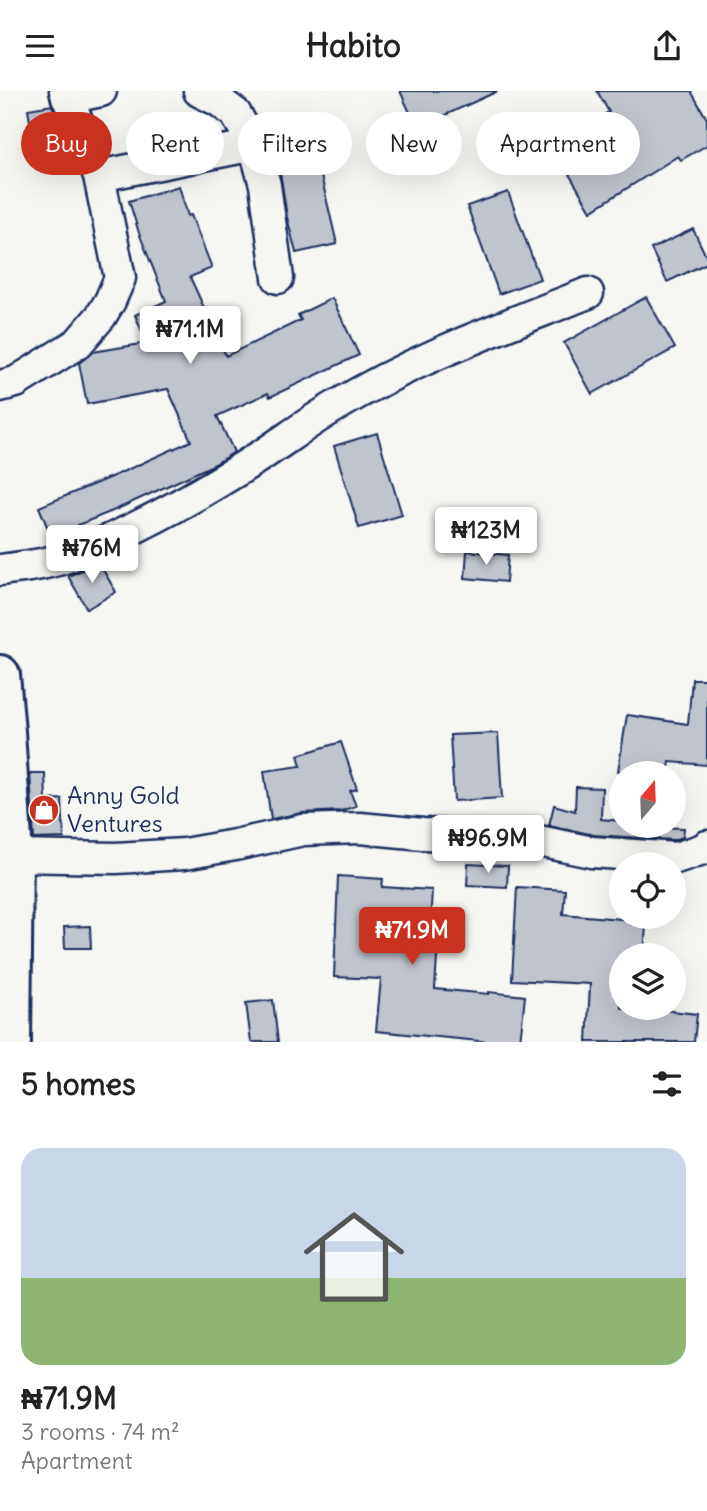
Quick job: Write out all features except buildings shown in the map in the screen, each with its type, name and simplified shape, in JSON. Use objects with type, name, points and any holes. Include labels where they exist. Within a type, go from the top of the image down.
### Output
[{"type":"main road","points":[[0,675],[13,856],[11,1042]]},
{"type":"street","points":[[0,386],[16,382],[78,343],[110,301],[120,278],[99,177],[66,95],[101,91]]},
{"type":"street","points":[[199,91],[219,101],[238,118]]},
{"type":"street","points":[[99,177],[238,148]]},
{"type":"street","points":[[262,175],[278,278]]},
{"type":"street","points":[[0,570],[71,556],[119,535],[193,497],[337,405],[421,361],[589,293]]},
{"type":"street","points":[[13,856],[116,858],[184,854],[303,830],[360,828],[423,834],[524,838],[592,852],[676,858],[707,846]]},
{"type":"place","name":"Anny Gold Ventures","points":[[44,810]]}]
